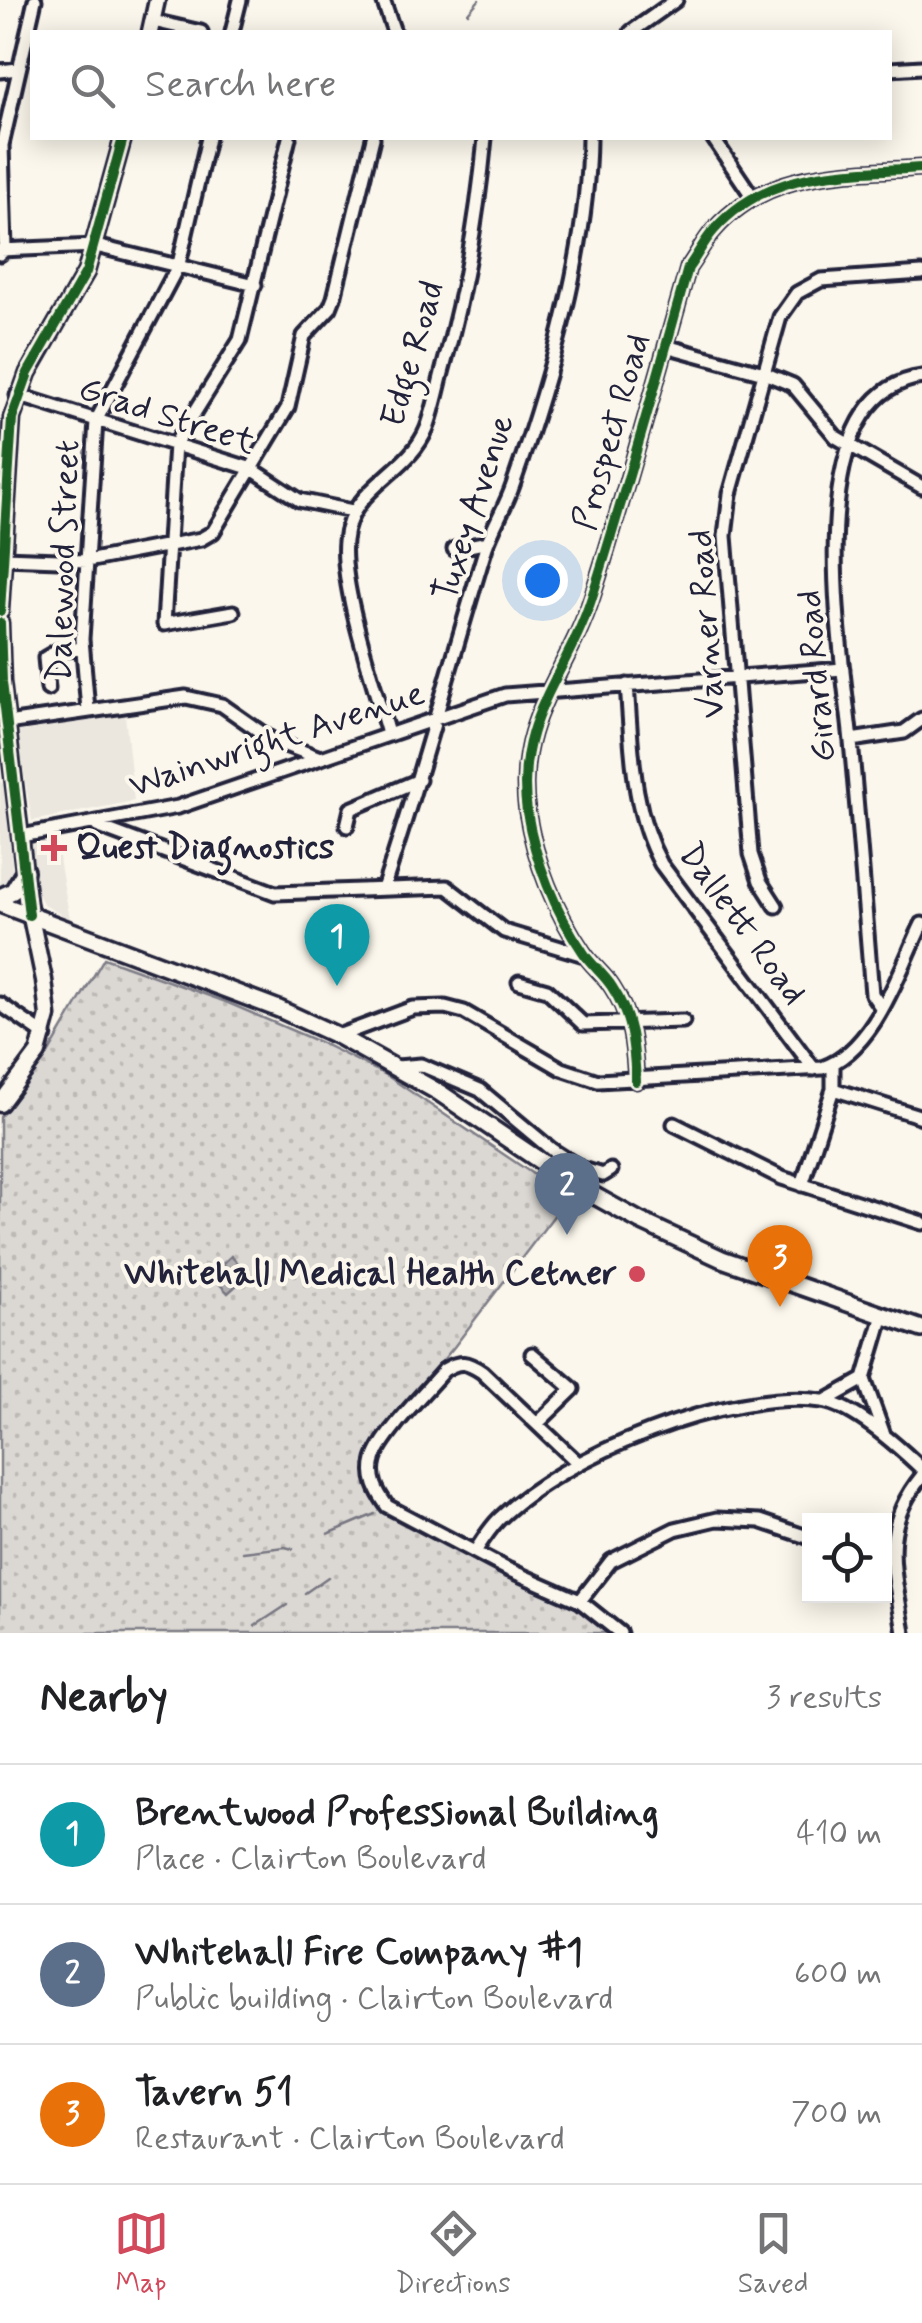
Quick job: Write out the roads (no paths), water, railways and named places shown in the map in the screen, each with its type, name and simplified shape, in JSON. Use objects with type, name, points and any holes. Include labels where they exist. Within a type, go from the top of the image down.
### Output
[{"type":"highway","points":[[25,871],[12,891],[0,900],[338,1036],[397,1068],[578,1186],[640,1221],[722,1258],[922,1328]]},
{"type":"main road","points":[[151,27],[157,0]]},
{"type":"main road","points":[[0,611],[4,474],[17,395],[86,272],[122,140]]},
{"type":"main road","points":[[0,623],[7,774],[22,836],[30,915],[48,1004],[45,1035],[31,1065],[0,1104]]},
{"type":"street","points":[[35,0],[2,145],[2,251],[96,246],[256,285]]},
{"type":"street","points":[[232,30],[240,0]]},
{"type":"street","points":[[383,0],[393,30]]},
{"type":"street","points":[[634,30],[676,0]]},
{"type":"street","points":[[151,27],[181,30]]},
{"type":"street","points":[[892,69],[922,67]]},
{"type":"street","points":[[0,70],[18,69]]},
{"type":"street","name":"Dalewood Street","points":[[88,710],[82,648],[96,420],[178,264],[208,140]]},
{"type":"street","points":[[233,612],[164,624],[175,444],[240,340],[289,140]]},
{"type":"street","points":[[2,558],[87,561],[201,539],[214,532],[288,407],[304,336],[330,308],[373,140]]},
{"type":"street","name":"Edge Road","points":[[352,511],[374,486],[408,459],[427,428],[457,318],[485,140]]},
{"type":"street","name":"Tuxey Avenue","points":[[384,889],[420,780],[488,542],[514,484],[574,279],[589,140]]},
{"type":"street","points":[[714,140],[752,196]]},
{"type":"street","name":"Prospect Road","points":[[636,1081],[631,1025],[611,985],[584,955],[550,889],[532,838],[527,807],[532,727],[588,610],[688,268],[714,230],[752,196],[805,176],[922,168]]},
{"type":"street","name":"Varner Road","points":[[776,906],[760,881],[751,854],[726,516],[780,317],[797,292],[821,280],[922,273]]},
{"type":"street","points":[[666,346],[793,385],[804,394],[826,428],[922,487]]},
{"type":"street","name":"Girard Road","points":[[881,1007],[872,994],[834,528],[850,446],[863,414],[882,391],[922,376]]},
{"type":"street","name":"Grad Street","points":[[17,395],[252,470],[298,500],[352,511]]},
{"type":"street","points":[[352,511],[344,558],[388,734]]},
{"type":"street","points":[[454,549],[488,542]]},
{"type":"street","points":[[49,716],[45,658],[57,651],[82,648]]},
{"type":"street","name":"Wainwright Avenue","points":[[22,836],[178,808],[505,694],[843,669]]},
{"type":"street","name":"Dallett Road","points":[[626,685],[638,800],[650,844],[814,1070]]},
{"type":"street","points":[[7,723],[170,698],[204,699],[239,714],[272,740],[320,758]]},
{"type":"street","points":[[851,740],[904,732],[922,719]]},
{"type":"street","points":[[346,826],[351,809],[420,780]]},
{"type":"street","points":[[92,824],[264,891],[448,887],[504,931],[584,955]]},
{"type":"street","points":[[338,1036],[413,1008],[445,1007],[464,1012],[578,1076],[598,1081],[814,1070],[834,1064],[865,1037],[922,924]]},
{"type":"street","points":[[519,982],[547,990],[584,1024],[683,1021]]},
{"type":"street","points":[[0,1004],[45,1035]]},
{"type":"street","points":[[802,1185],[833,1089],[834,1064]]},
{"type":"street","points":[[397,1068],[421,1065],[480,1090],[525,1129],[580,1168],[603,1175],[611,1170]]},
{"type":"street","points":[[833,1089],[922,1117]]},
{"type":"street","points":[[674,1124],[802,1185],[922,1223]]},
{"type":"street","points":[[883,1315],[864,1379],[883,1432]]},
{"type":"street","points":[[532,1354],[572,1389],[537,1424]]},
{"type":"street","points":[[578,1462],[482,1372],[468,1363],[456,1362],[444,1370],[374,1458],[375,1488],[387,1506],[580,1601],[620,1633]]},
{"type":"street","points":[[476,1550],[510,1509],[578,1462],[688,1418],[752,1402],[825,1401],[864,1379]]},
{"type":"street","points":[[825,1401],[883,1432],[922,1472],[904,1498],[892,1533]]},
{"type":"street","points":[[580,1601],[611,1561],[675,1530],[717,1519],[760,1522],[802,1535]]},
{"type":"street","points":[[892,1571],[904,1633]]},
{"type":"water","points":[[231,1256],[241,1266],[230,1277],[237,1285],[228,1293],[211,1275]]},
{"type":"waterway","points":[[468,13],[479,0]]},
{"type":"waterway","points":[[328,1534],[375,1514]]},
{"type":"waterway","points":[[243,1552],[293,1549]]},
{"type":"waterway","points":[[305,1593],[328,1577]]},
{"type":"waterway","points":[[255,1626],[287,1605]]},
{"type":"place","name":"Quest Diagnostics","points":[[54,848]]},
{"type":"place","name":"Brentwood Professional Building","points":[[337,986]]},
{"type":"place","name":"Whitehall Fire Company #1","points":[[567,1235]]},
{"type":"place","name":"Whitehall Medical Health Cetner","points":[[637,1274]]},
{"type":"place","name":"Tavern 51","points":[[780,1307]]}]
